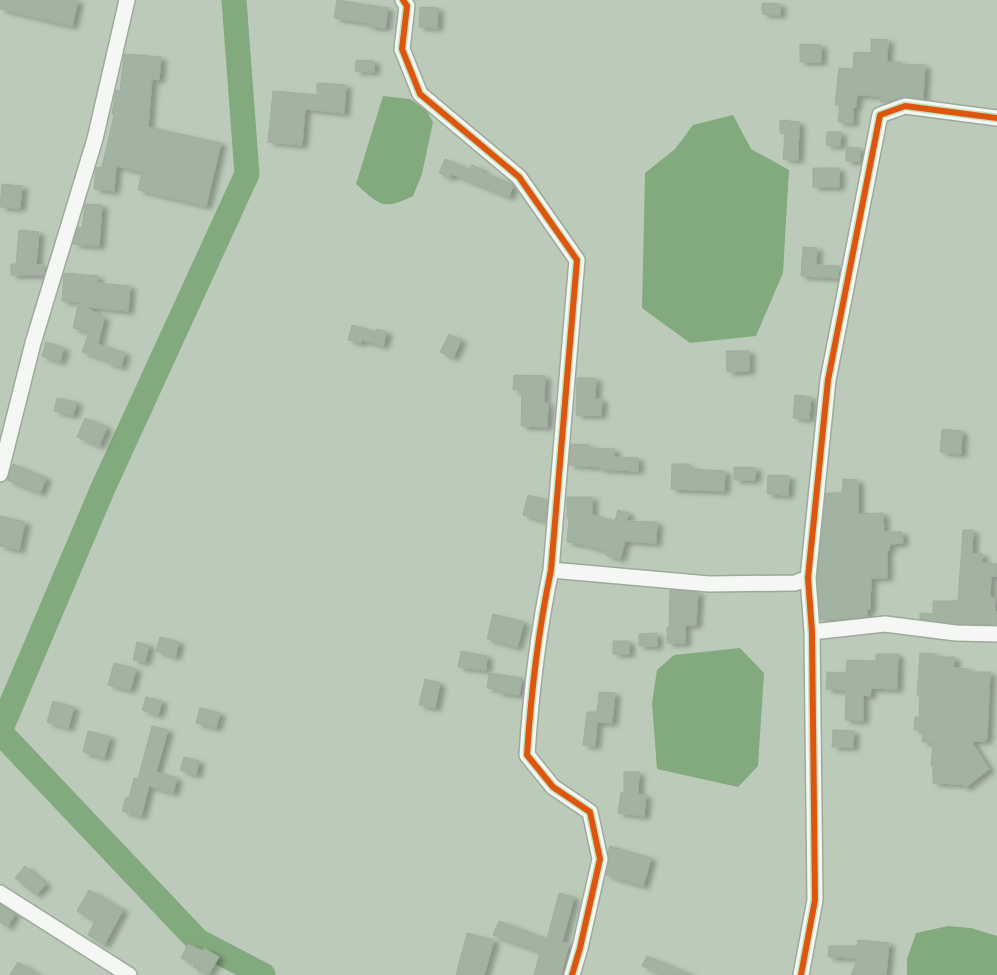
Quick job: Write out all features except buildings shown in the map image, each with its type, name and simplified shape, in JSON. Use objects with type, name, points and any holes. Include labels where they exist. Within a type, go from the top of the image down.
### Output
[{"type":"street","points":[[0,474],[33,343],[95,139],[127,0]]},
{"type":"street","points":[[404,0],[407,6],[402,49],[420,94],[519,177],[577,260],[550,570],[532,680],[527,755],[554,787],[590,812],[600,859],[572,975]]},
{"type":"street","points":[[801,975],[815,900],[812,632],[808,578],[828,380],[880,115],[905,106],[997,118]]},
{"type":"street","points":[[550,570],[709,584],[795,583],[808,578]]},
{"type":"street","points":[[812,632],[885,624],[956,633],[997,634]]},
{"type":"street","points":[[0,893],[129,975]]},
{"type":"shaded area","points":[[383,96],[410,99],[427,111],[433,122],[422,174],[413,196],[403,201],[388,204],[376,201],[356,184]]},
{"type":"shaded area","points":[[733,115],[751,149],[789,170],[783,273],[756,336],[690,343],[642,308],[645,173],[675,149],[693,125]]},
{"type":"shaded area","points":[[740,648],[764,673],[758,766],[738,787],[657,769],[652,703],[657,670],[674,655]]},
{"type":"shaded area","points":[[948,926],[971,928],[997,936],[997,975],[907,975],[907,959],[916,933]]},
{"type":"waterway","points":[[0,731],[103,488],[247,174],[234,0]]},
{"type":"waterway","points":[[0,732],[198,941],[263,975]]},
{"type":"cycle path","points":[[403,0],[407,6],[402,49],[420,94],[519,177],[577,260],[551,570],[536,662],[527,755],[553,787],[590,812],[600,859],[572,975]]},
{"type":"cycle path","points":[[801,975],[815,900],[812,632],[808,578],[828,380],[880,115],[905,106],[997,118]]}]
